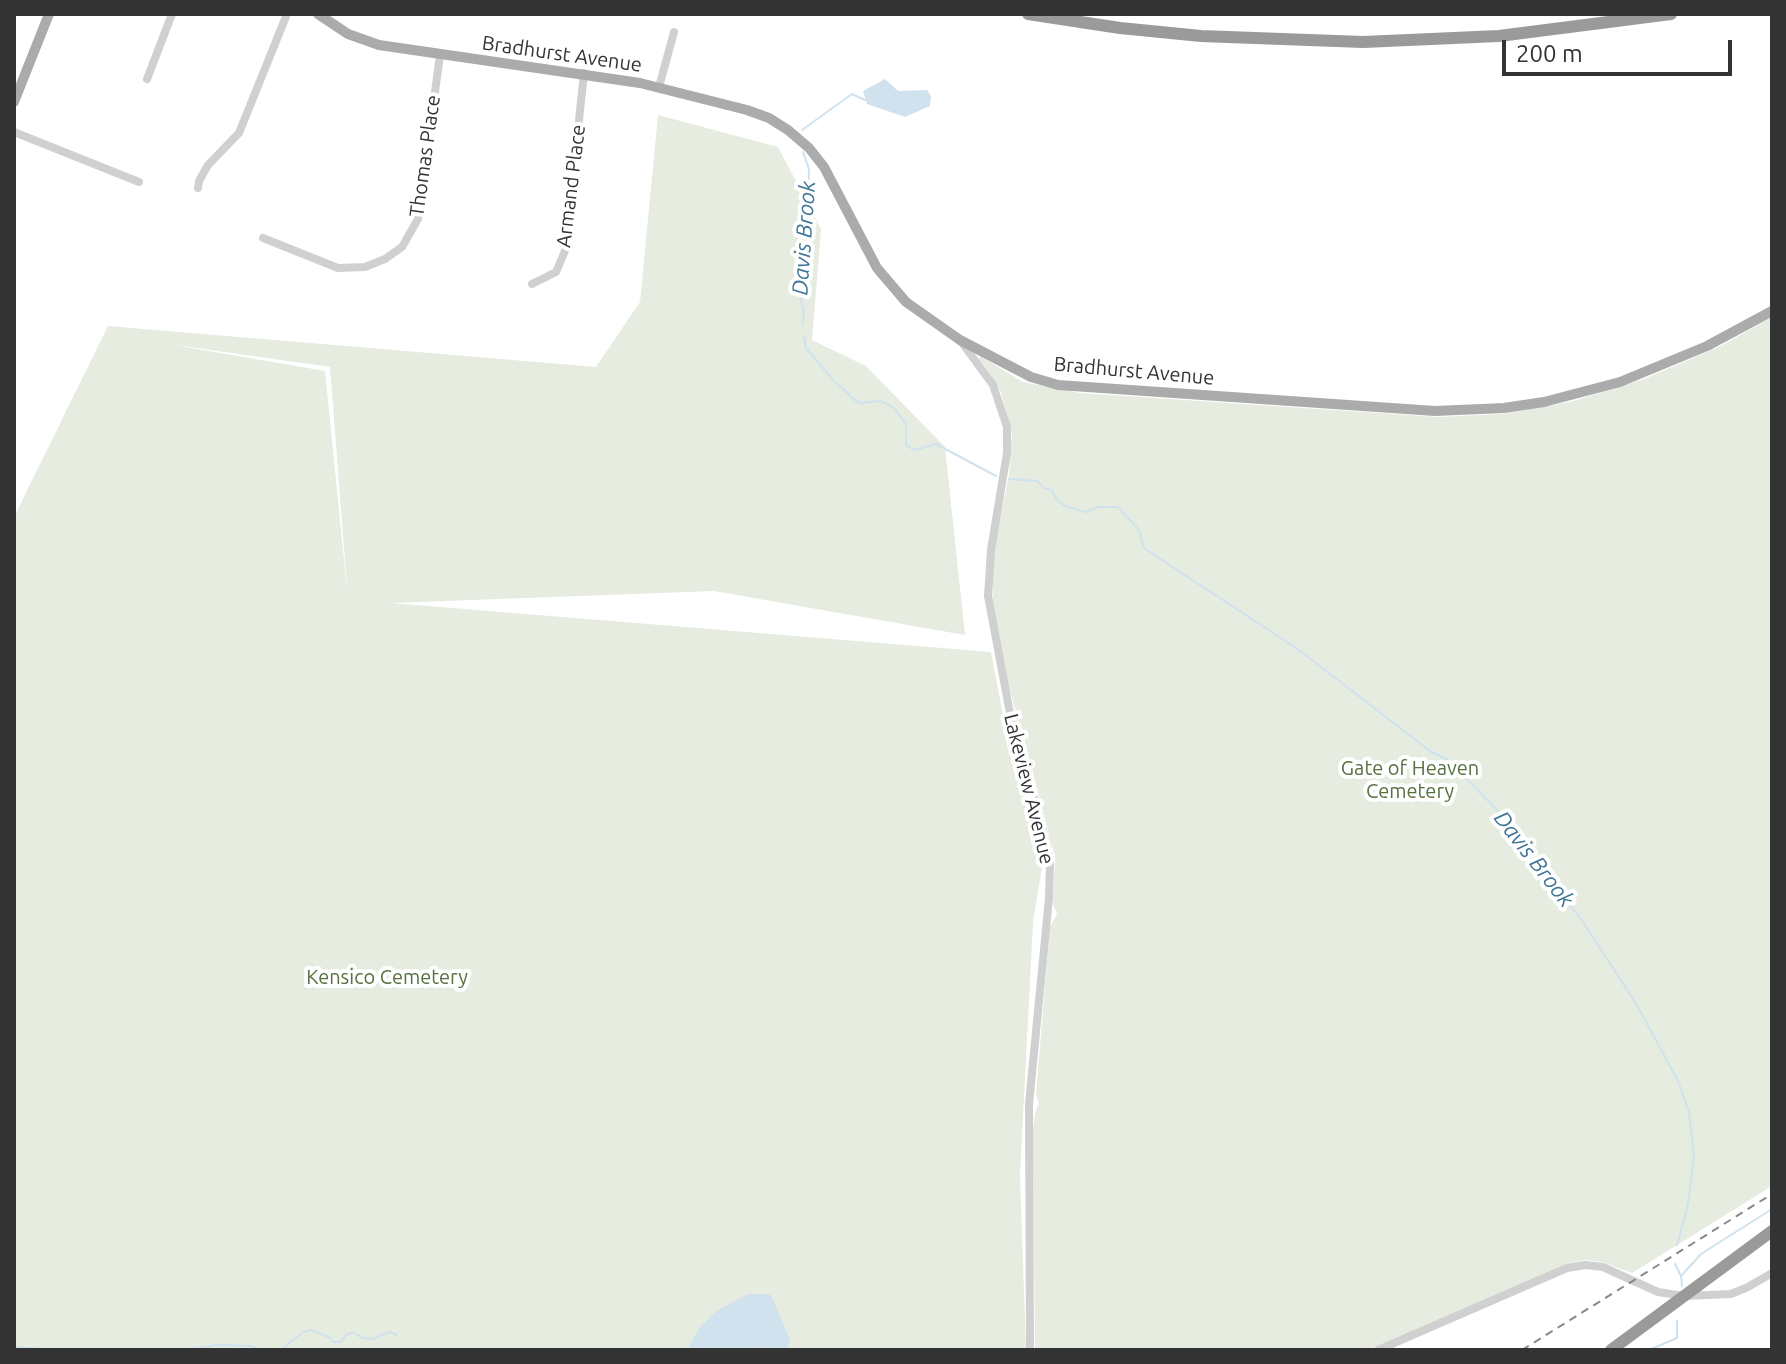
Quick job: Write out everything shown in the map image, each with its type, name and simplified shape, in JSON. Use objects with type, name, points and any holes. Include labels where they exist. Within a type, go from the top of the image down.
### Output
[{"type":"highway","points":[[1028,14],[1174,34],[1335,42],[1499,36],[1671,14]]},
{"type":"highway","points":[[1624,1350],[1772,1231]]},
{"type":"highway","points":[[1611,1350],[1772,1241]]},
{"type":"main road","points":[[14,102],[49,14]]},
{"type":"main road","name":"Bradhurst Avenue","points":[[318,14],[361,40],[440,55],[584,73],[659,87],[747,110],[788,130],[809,148],[824,167],[871,257],[888,283],[906,302],[960,340],[1031,377],[1067,386],[1371,407],[1473,410],[1544,402],[1620,382],[1707,346],[1772,311]]},
{"type":"street","points":[[147,79],[172,14]]},
{"type":"street","points":[[198,188],[208,165],[239,133],[287,14]]},
{"type":"street","points":[[659,87],[674,32]]},
{"type":"street","name":"Thomas Place","points":[[263,238],[338,268],[365,267],[385,259],[402,247],[418,219],[440,55]]},
{"type":"street","name":"Armand Place","points":[[532,284],[556,272],[565,251],[584,73]]},
{"type":"street","points":[[14,132],[139,182]]},
{"type":"street","name":"Lakeview Avenue","points":[[960,340],[993,385],[1007,427],[1007,453],[991,550],[988,596],[1009,708],[1050,863],[1028,1117],[1030,1350]]},
{"type":"street","points":[[1378,1350],[1553,1273],[1581,1265],[1609,1268],[1658,1292],[1690,1296],[1738,1291],[1772,1273]]},
{"type":"green space","name":"Kensico Cemetery","points":[[658,115],[778,147],[821,229],[812,340],[866,366],[945,447],[965,635],[714,591],[391,603],[991,652],[1006,731],[1043,861],[1033,922],[1020,1175],[1026,1350],[14,1350],[14,517],[108,326],[596,367],[640,302]],"holes":[[[168,344],[330,367],[348,600],[325,371]]]},
{"type":"green space","name":"Gate of Heaven Cemetery","points":[[1772,317],[1772,1186],[1632,1273],[1602,1262],[1587,1260],[1571,1263],[1368,1350],[1035,1350],[1033,1127],[1039,1105],[1036,1094],[1050,927],[1057,914],[1053,904],[1055,856],[1008,683],[993,604],[994,549],[1009,475],[1012,434],[1001,392],[979,360],[980,356],[1023,382],[1080,393],[1438,417],[1502,414],[1570,402],[1644,379],[1721,346]]},
{"type":"water","points":[[885,79],[898,91],[927,90],[931,96],[930,106],[905,117],[867,104],[863,91]]},
{"type":"water","points":[[748,1294],[769,1294],[772,1297],[790,1340],[787,1349],[687,1350],[700,1327],[718,1310]]},
{"type":"waterway","name":"Davis Brook","points":[[802,130],[852,94],[865,100]]},
{"type":"waterway","name":"Davis Brook","points":[[802,325],[804,314],[798,283],[806,272],[809,169],[803,152]]},
{"type":"waterway","name":"Davis Brook","points":[[804,337],[806,348],[856,401],[880,401],[894,408],[906,424],[906,445],[914,450],[936,444],[996,476]]},
{"type":"waterway","name":"Davis Brook","points":[[1009,479],[1038,481],[1043,488],[1052,490],[1056,499],[1065,506],[1086,512],[1098,507],[1118,507],[1139,530],[1144,548],[1299,650],[1430,751],[1448,760],[1503,816],[1583,922],[1637,1005],[1678,1081],[1689,1112],[1694,1154],[1688,1204],[1677,1245]]},
{"type":"waterway","points":[[1681,1276],[1701,1254],[1772,1209]]},
{"type":"waterway","name":"Davis Brook","points":[[1675,1264],[1682,1286]]},
{"type":"waterway","name":"Davis Brook","points":[[1649,1350],[1677,1338],[1677,1321]]},
{"type":"waterway","points":[[281,1350],[303,1332],[311,1330],[329,1337],[333,1342],[341,1342],[353,1332],[362,1338],[373,1339],[389,1332],[397,1335]]},
{"type":"waterway","points":[[183,1350],[217,1345],[251,1346],[261,1350]]},
{"type":"waterway","points":[[14,1347],[60,1350]]},
{"type":"railway","points":[[1522,1350],[1772,1194]]}]
